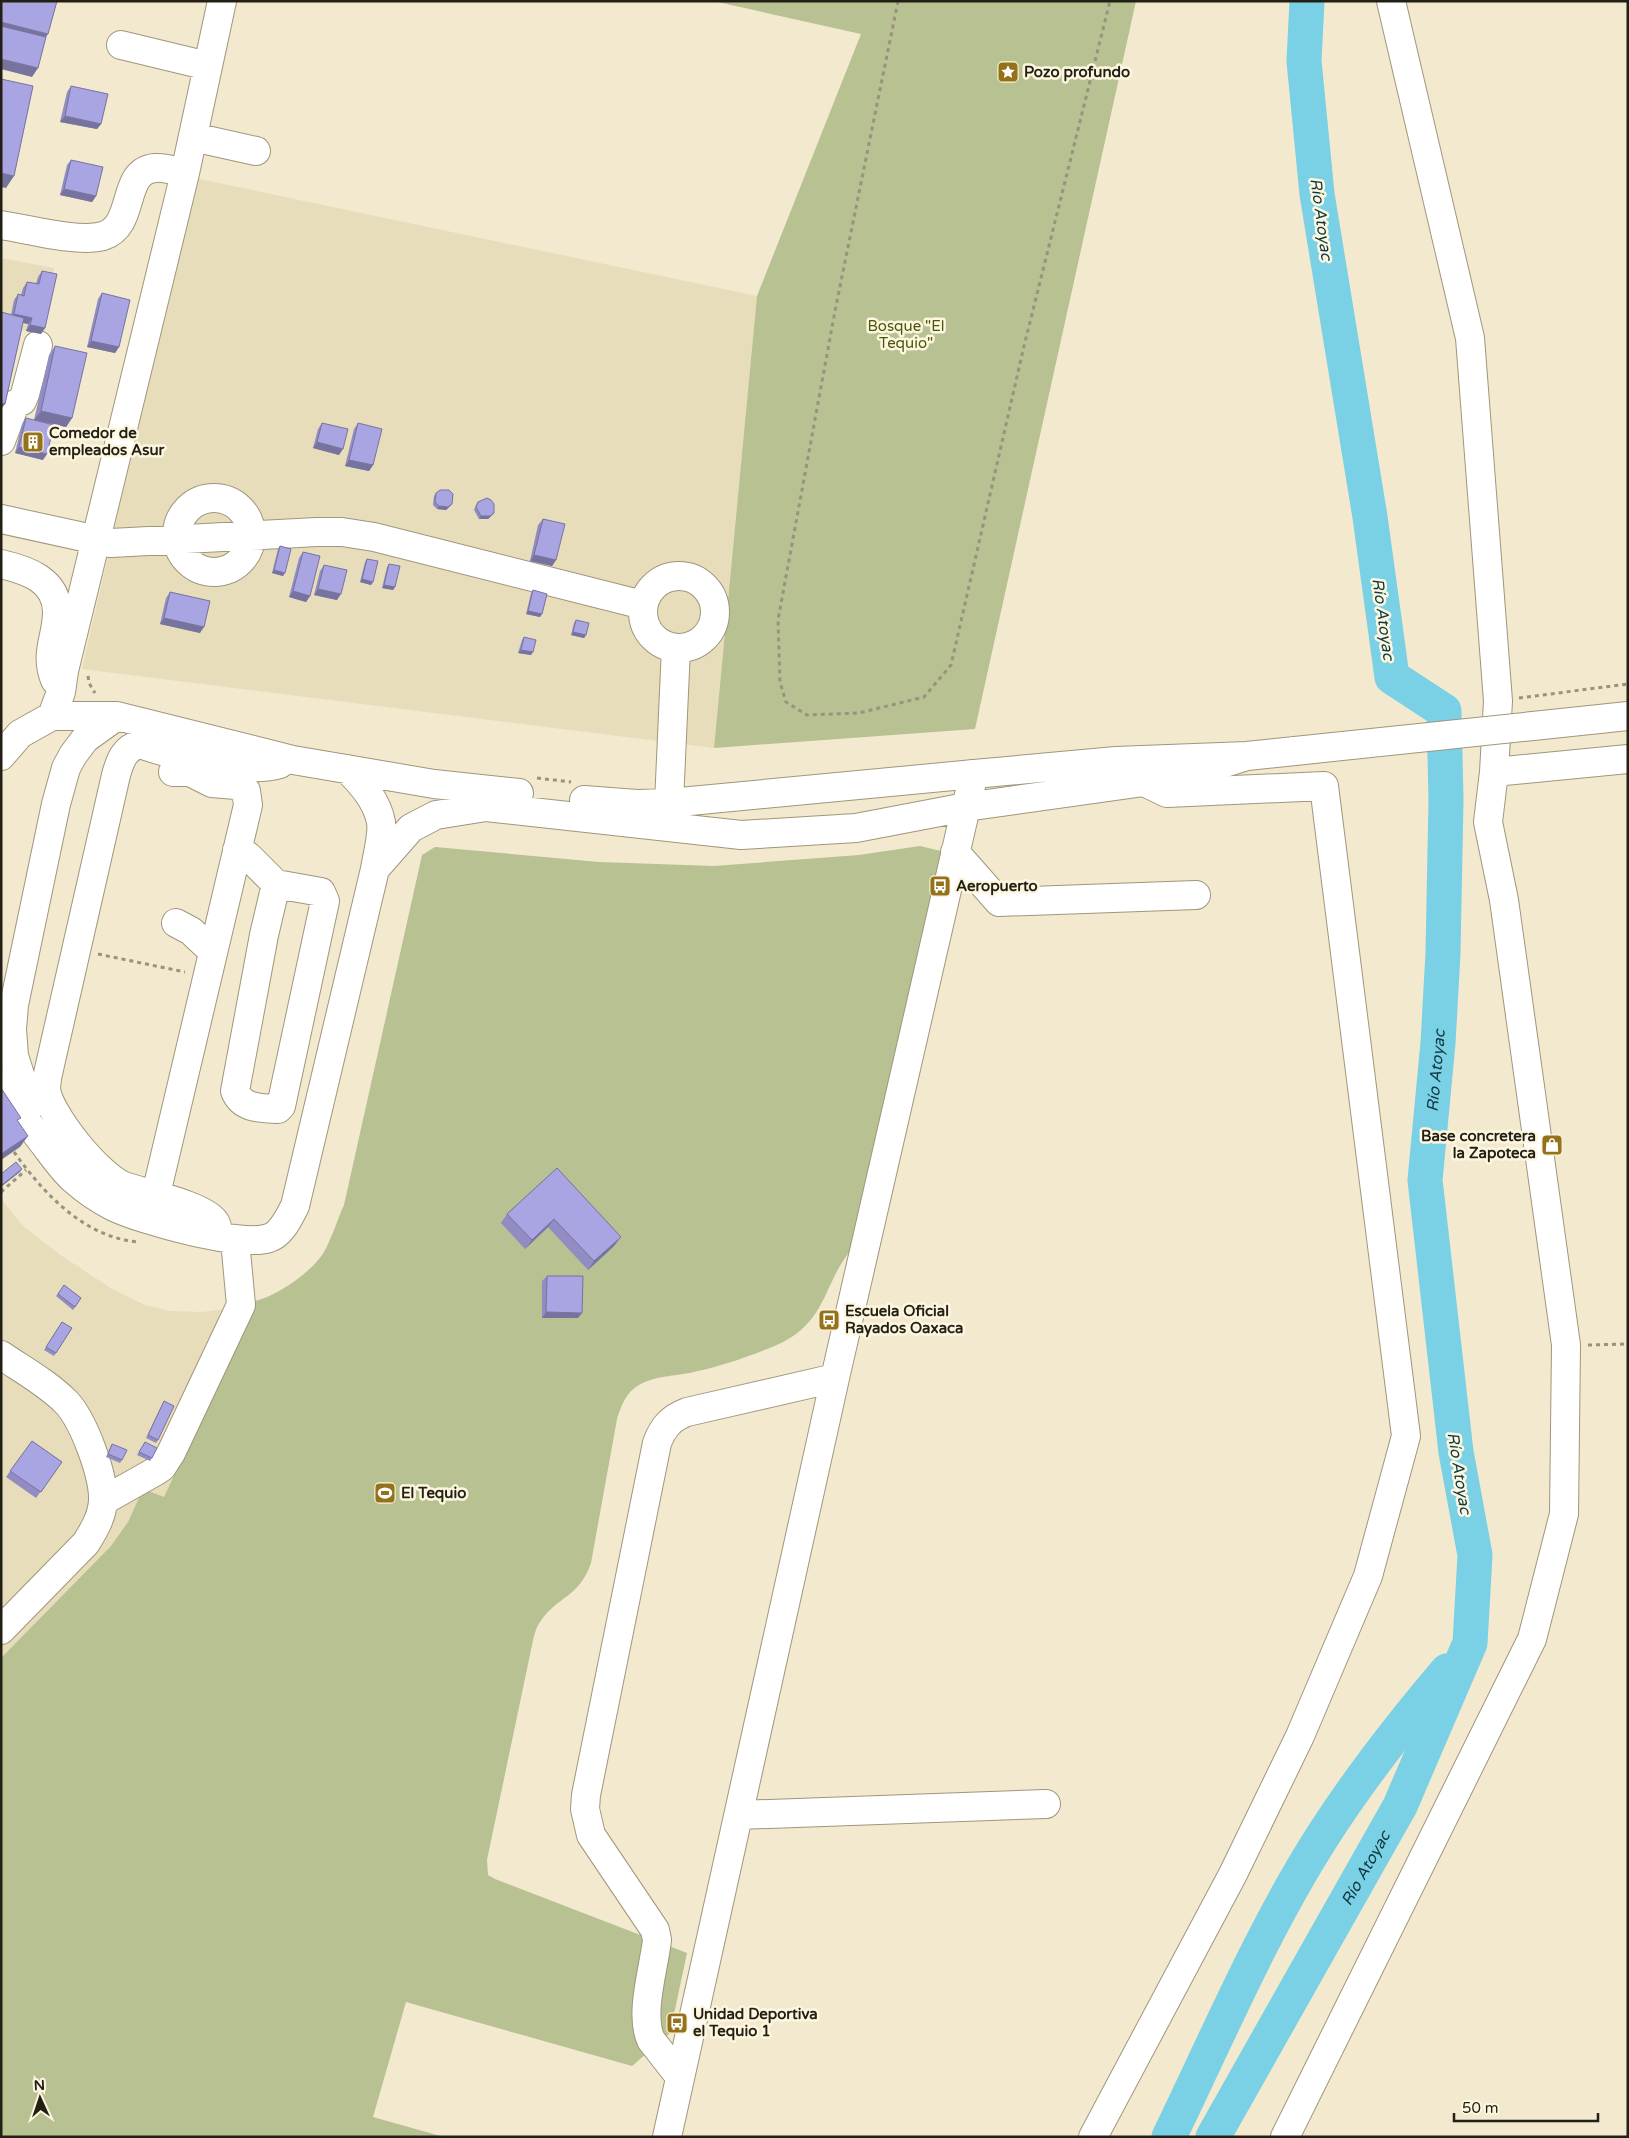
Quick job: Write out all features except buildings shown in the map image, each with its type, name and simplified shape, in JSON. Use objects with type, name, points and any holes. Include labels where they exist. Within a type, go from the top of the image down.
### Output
[{"type":"street","points":[[1,756],[20,734],[56,704],[185,173],[222,1]]},
{"type":"street","points":[[1285,2137],[1532,1639],[1564,1514],[1566,1345],[1504,900],[1488,822],[1494,772],[1498,701],[1470,338],[1391,1]]},
{"type":"street","points":[[121,45],[208,66]]},
{"type":"street","points":[[193,137],[256,151]]},
{"type":"street","points":[[1,225],[81,238],[104,236],[123,220],[134,181],[141,172],[154,168],[185,173]]},
{"type":"street","points":[[1,441],[15,404],[22,401],[25,394],[38,345]]},
{"type":"street","points":[[218,498],[230,501],[241,509],[249,520],[252,535],[250,547],[242,560],[231,569],[216,573],[202,571],[189,564],[180,552],[176,540],[177,525],[188,509],[204,499],[218,498]]},
{"type":"street","points":[[1,519],[111,543],[342,532],[374,537],[643,605]]},
{"type":"street","points":[[1,564],[33,573],[51,588],[57,611],[50,652],[50,668],[56,704]]},
{"type":"street","points":[[673,576],[692,578],[703,585],[711,595],[715,607],[714,620],[710,631],[700,641],[689,646],[676,648],[664,645],[654,638],[647,629],[643,617],[643,605],[647,593],[656,584],[667,577],[673,576]]},
{"type":"street","points":[[669,803],[676,648]]},
{"type":"street","points":[[56,704],[109,706],[293,760],[434,784],[597,802],[669,803],[1116,761],[1247,756],[1628,716]]},
{"type":"street","points":[[40,1139],[14,1056],[12,1029],[14,1005],[56,804],[66,768],[73,754],[109,706]]},
{"type":"street","points":[[103,1501],[162,1467],[171,1453],[241,1305],[227,1239],[215,1222],[207,1215],[174,1200],[122,1185],[92,1161],[67,1129],[51,1103],[46,1089],[116,775],[120,761],[127,751],[132,746],[140,744],[214,763],[258,768],[275,766],[293,760]]},
{"type":"street","points":[[375,869],[411,828],[436,815],[463,810],[486,808],[526,810],[741,834],[856,828],[966,807],[1144,782],[1203,770],[1247,756]]},
{"type":"street","points":[[1494,772],[1628,759]]},
{"type":"street","points":[[156,1194],[248,805],[246,791],[236,785],[212,783],[190,772],[173,772],[170,770]]},
{"type":"street","points":[[1,1080],[22,1118],[73,1178],[113,1206],[153,1221],[227,1239],[255,1241],[271,1238],[285,1225],[295,1206],[375,869],[381,823],[369,794],[360,781],[348,770]]},
{"type":"street","points":[[667,2137],[835,1378],[974,774]]},
{"type":"street","points":[[1093,2137],[1233,1874],[1300,1736],[1368,1576],[1406,1436],[1324,786],[1167,793],[1144,782]]},
{"type":"street","points":[[237,850],[248,856],[276,884],[321,892],[325,901],[285,1086],[278,1109],[249,1106],[240,1100],[235,1091],[264,935],[276,884]]},
{"type":"street","points":[[955,852],[999,902],[1196,895]]},
{"type":"street","points":[[176,923],[191,930],[207,946],[214,949]]},
{"type":"street","points":[[1,1354],[51,1389],[76,1414],[92,1454],[103,1501],[96,1528],[86,1543],[1,1630]]},
{"type":"street","points":[[680,2077],[651,2040],[648,2033],[648,2006],[657,1940],[655,1930],[591,1835],[586,1809],[586,1795],[657,1443],[662,1431],[669,1422],[687,1412],[835,1378]]},
{"type":"street","points":[[739,1815],[1046,1804]]},
{"type":"path","points":[[898,1],[835,311],[778,620],[780,682],[782,689],[786,702],[807,715],[859,713],[924,697],[951,665],[1024,346],[1110,1]]},
{"type":"path","points":[[88,675],[89,683],[94,693],[109,706]]},
{"type":"path","points":[[1498,701],[1628,684]]},
{"type":"path","points":[[534,778],[572,782]]},
{"type":"path","points":[[76,950],[166,967],[207,978]]},
{"type":"path","points":[[1,1192],[26,1170]]},
{"type":"path","points":[[1566,1345],[1628,1344]]},
{"type":"shaded area","points":[[195,178],[757,296],[714,748],[82,669]]},
{"type":"shaded area","points":[[1,258],[54,268],[41,334],[16,329],[1,390]]},
{"type":"shaded area","points":[[1,1199],[23,1226],[59,1254],[112,1289],[145,1305],[170,1311],[202,1312],[227,1309],[255,1301],[164,1497],[143,1489],[128,1522],[111,1546],[1,1658]]},
{"type":"green space","name":"Bosque \"El Tequio\"","points":[[713,1],[1136,1],[975,729],[714,748],[757,296],[861,34]]},
{"type":"green space","name":"El Tequio","points":[[920,846],[945,852],[853,1248],[837,1272],[818,1309],[799,1332],[776,1345],[719,1366],[691,1373],[660,1377],[646,1382],[634,1388],[627,1395],[617,1419],[591,1563],[586,1575],[574,1590],[553,1607],[540,1622],[532,1645],[487,1860],[488,1875],[687,1953],[670,2033],[632,2066],[406,2002],[373,2117],[444,2137],[1,2137],[1,1658],[111,1546],[128,1522],[143,1489],[164,1497],[255,1301],[283,1289],[303,1275],[318,1260],[327,1247],[344,1205],[422,855],[435,847],[599,862],[714,866],[859,855]]},
{"type":"waterway","name":"Río Atoyac","points":[[1213,2137],[1400,1806],[1470,1643],[1475,1555],[1456,1452],[1425,1180],[1438,1043],[1443,953],[1446,800],[1444,711],[1392,677],[1370,517],[1317,194],[1304,61],[1307,1]]},
{"type":"waterway","points":[[1169,2137],[1241,1984],[1300,1873],[1336,1815],[1366,1773],[1447,1671]]},
{"type":"place","name":"Pozo profundo","points":[[1008,72]]},
{"type":"place","name":"Comedor de empleados Asur","points":[[33,442]]},
{"type":"place","name":"Aeropuerto","points":[[940,886]]},
{"type":"place","name":"Base concretera la Zapoteca","points":[[1552,1145]]},
{"type":"place","name":"Escuela Oficial Rayados Oaxaca","points":[[829,1320]]},
{"type":"place","name":"El Tequio","points":[[385,1493]]},
{"type":"place","name":"Unidad Deportiva el Tequio 1","points":[[677,2023]]}]
